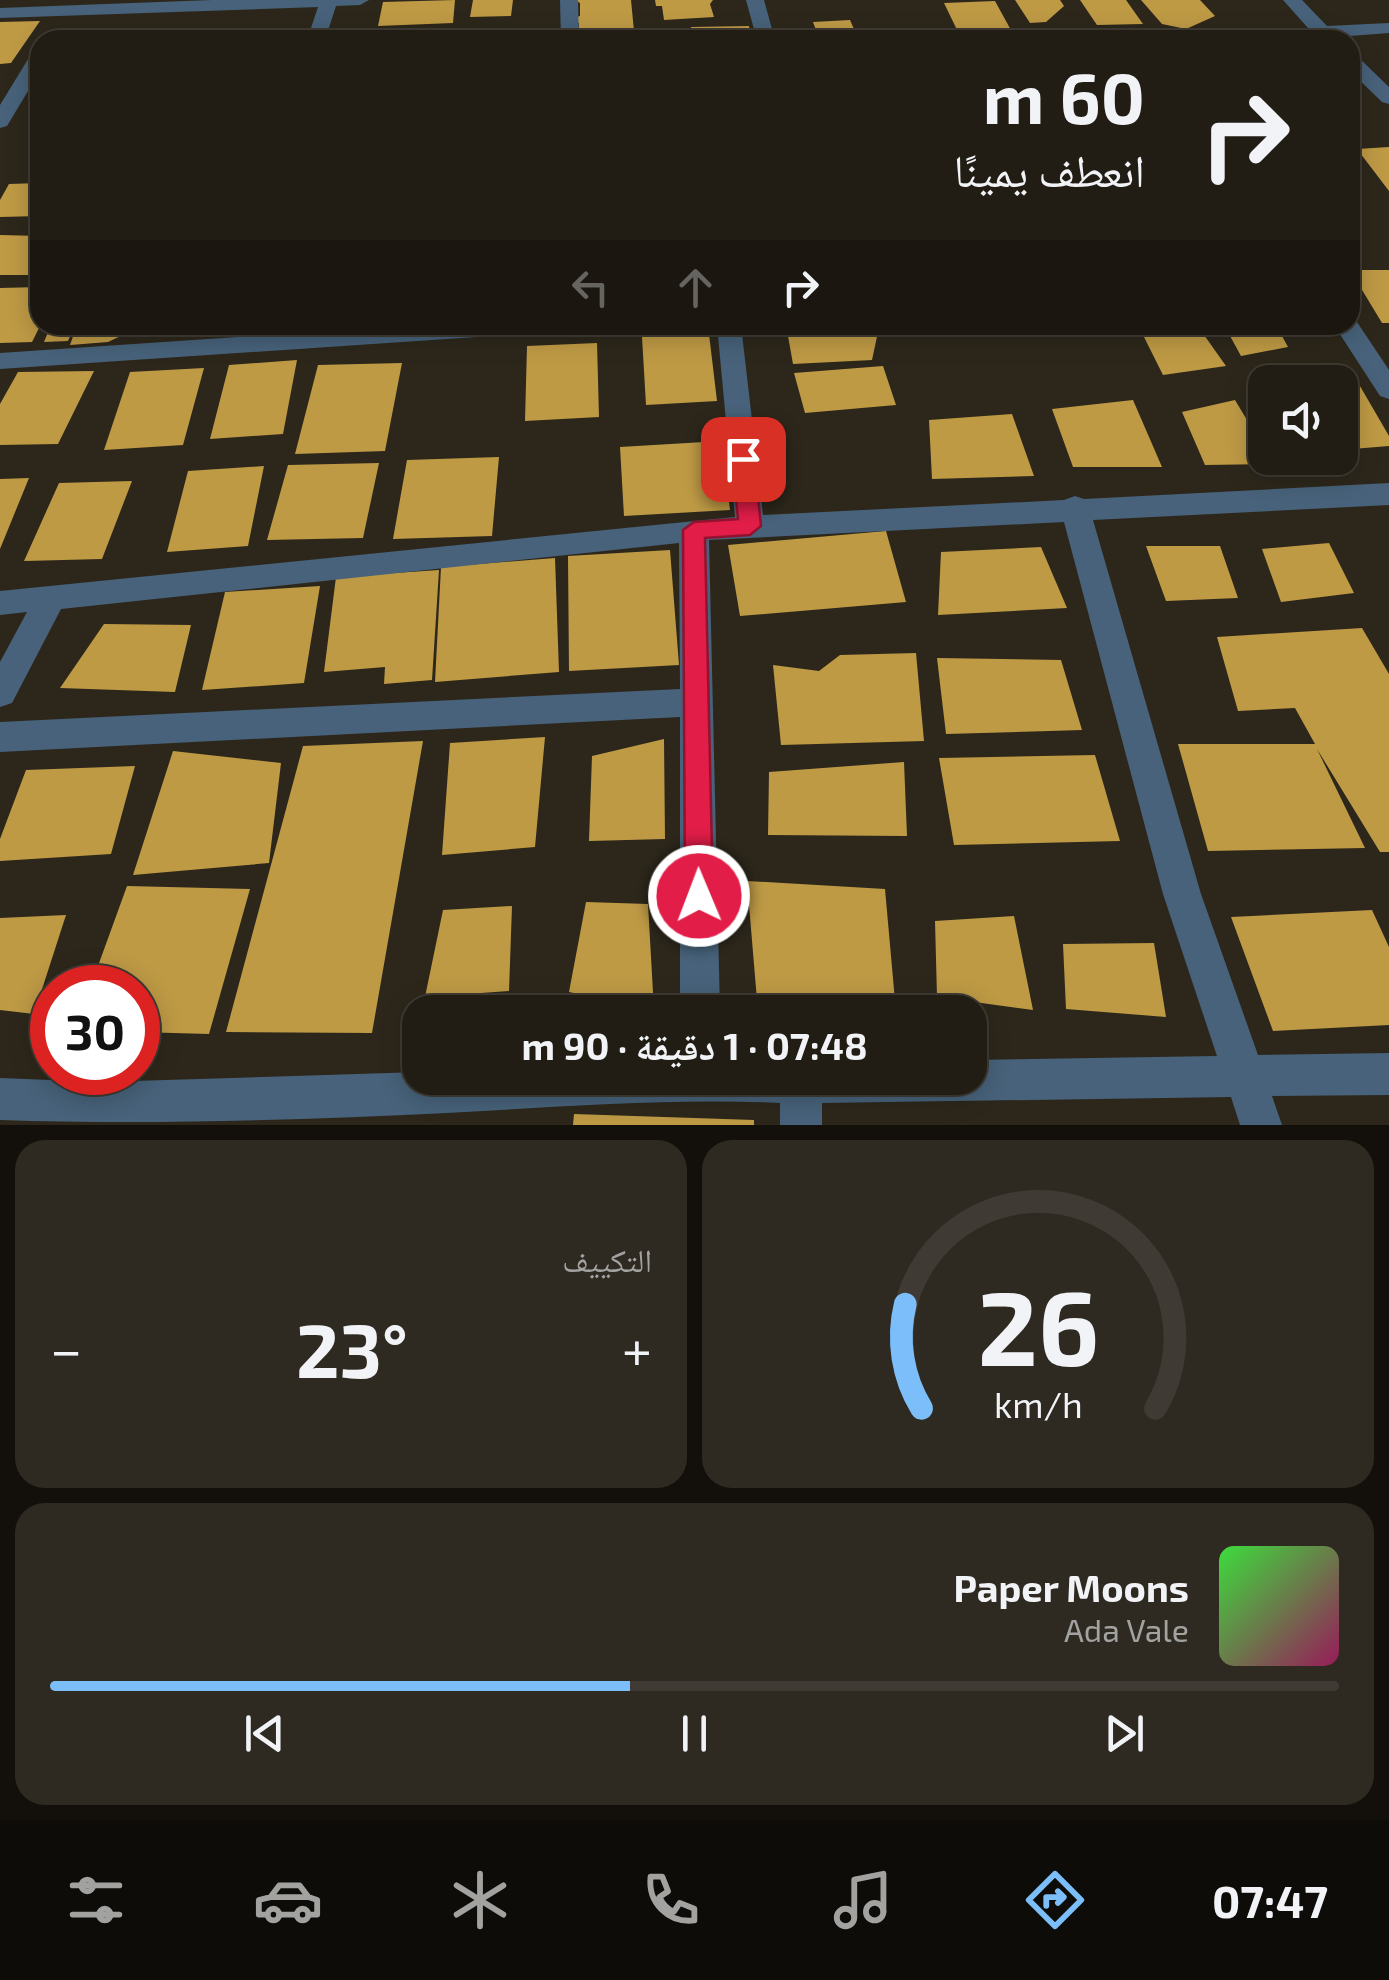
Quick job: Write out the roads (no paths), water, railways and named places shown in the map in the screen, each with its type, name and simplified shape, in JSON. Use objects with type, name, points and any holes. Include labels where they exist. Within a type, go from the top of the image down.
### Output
[{"type":"street","points":[[11,9],[63,18],[269,2],[360,0]]},
{"type":"street","points":[[569,0],[570,30]]},
{"type":"street","points":[[756,0],[764,30]]},
{"type":"street","points":[[1292,0],[1320,30]]},
{"type":"street","points":[[319,30],[328,2]]},
{"type":"street","points":[[1360,32],[1389,28]]},
{"type":"street","points":[[1360,70],[1389,98]]},
{"type":"street","points":[[0,122],[30,72]]},
{"type":"street","points":[[0,362],[247,335]]},
{"type":"street","points":[[730,335],[750,526]]},
{"type":"street","points":[[1353,335],[1389,390]]},
{"type":"street","points":[[0,603],[694,530],[1075,507],[1389,494]]},
{"type":"street","points":[[1075,507],[1182,894],[1261,1125]]},
{"type":"street","points":[[694,530],[700,995]]},
{"type":"street","points":[[0,693],[51,598]]},
{"type":"street","points":[[0,737],[697,702]]},
{"type":"street","points":[[987,1080],[1389,1074]]},
{"type":"street","points":[[0,1100],[322,1111],[506,1095]]},
{"type":"street","points":[[801,1095],[801,1125]]}]
